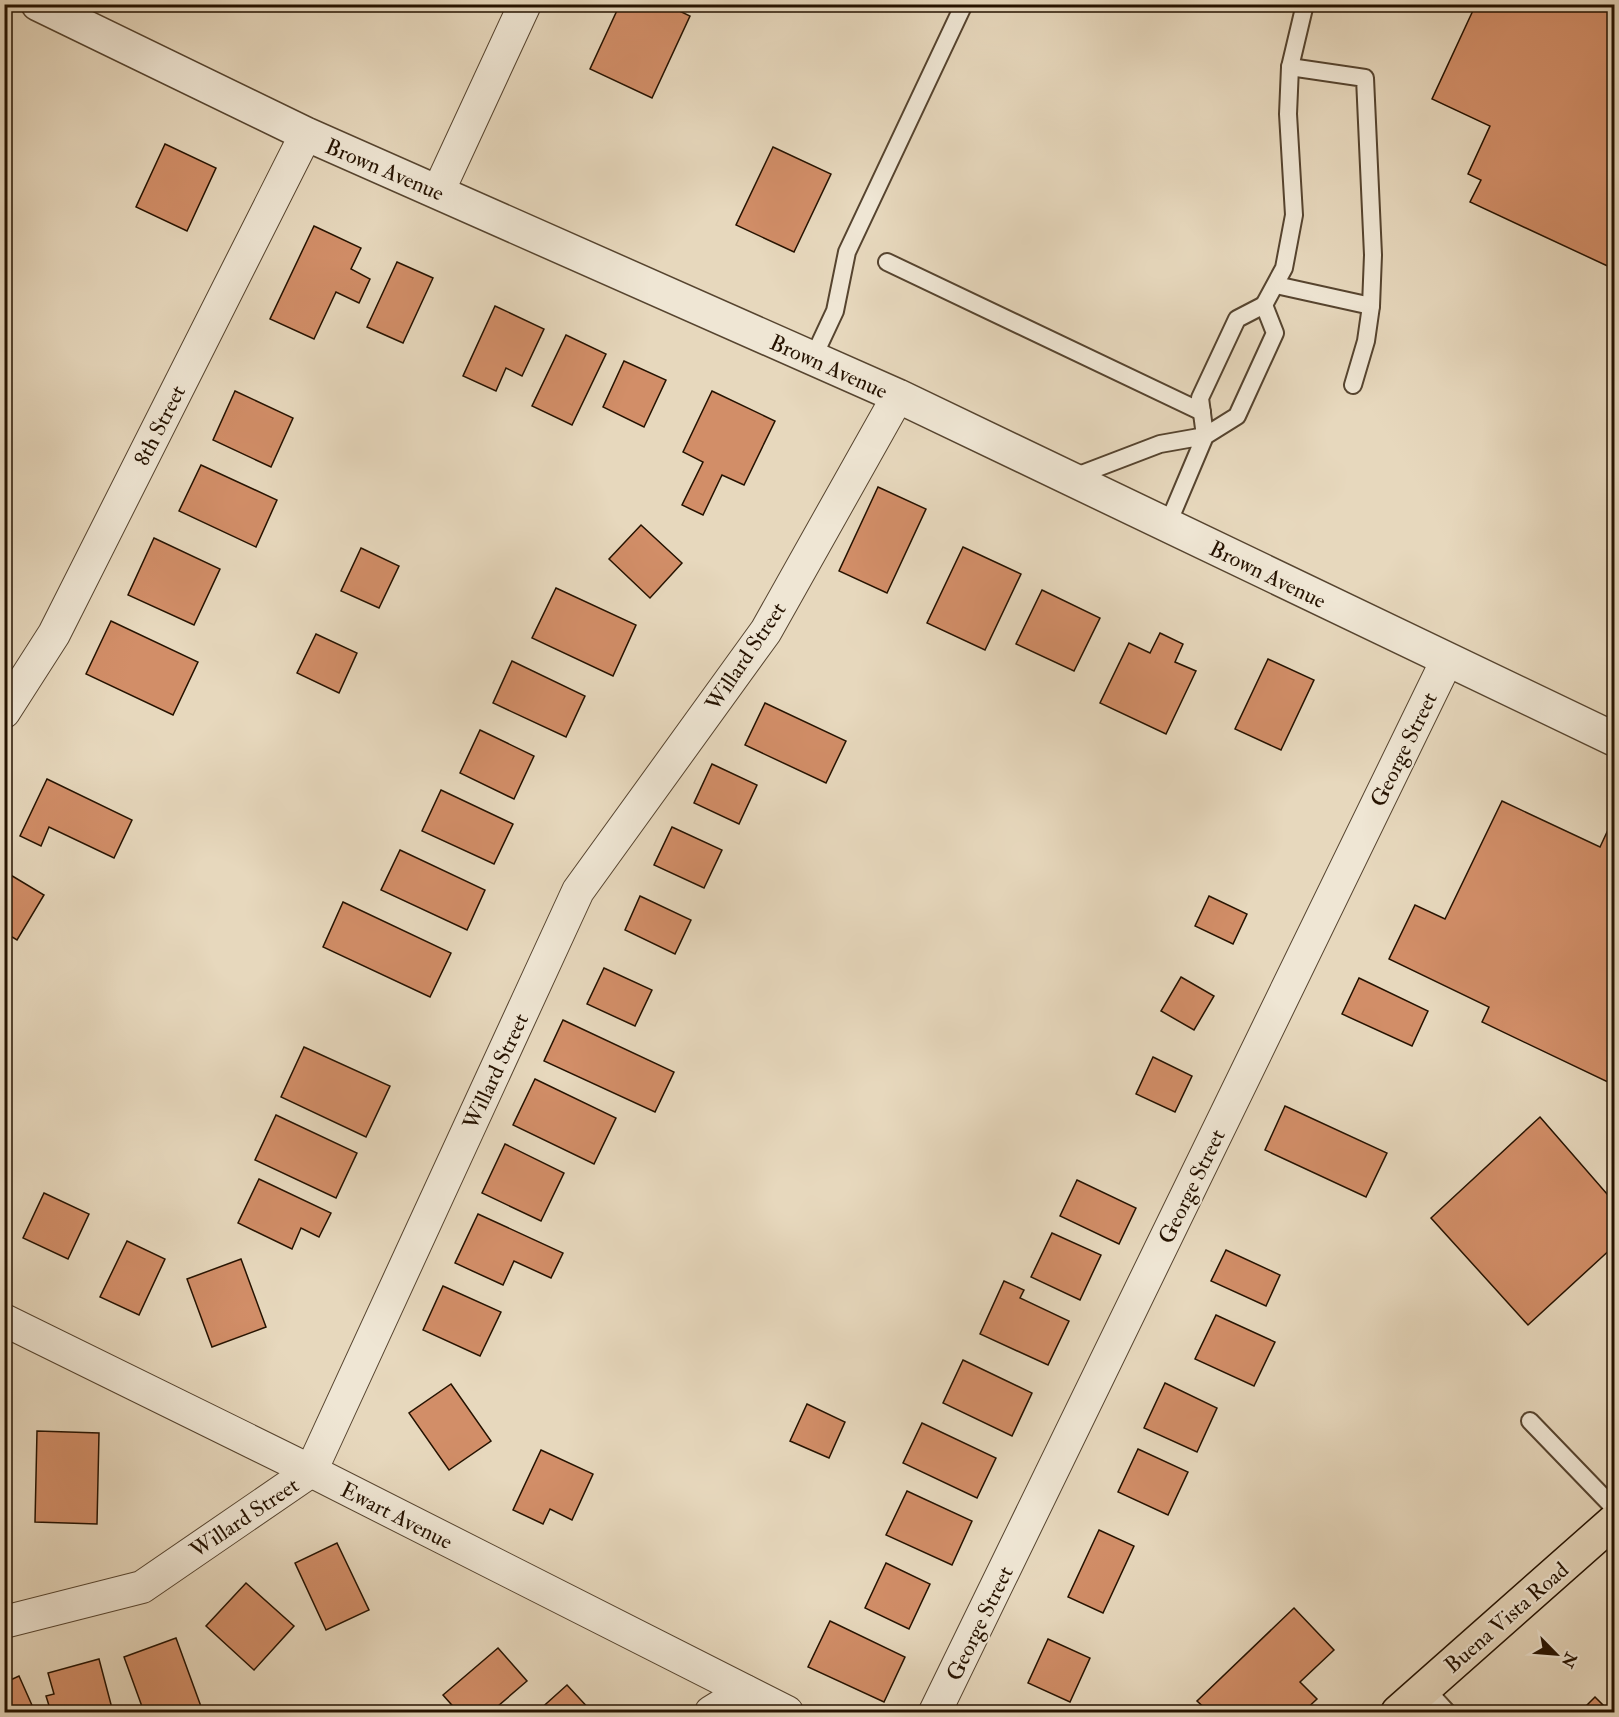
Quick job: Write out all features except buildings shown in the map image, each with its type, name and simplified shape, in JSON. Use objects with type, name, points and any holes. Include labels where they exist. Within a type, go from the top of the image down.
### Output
[{"type":"main road","name":"Buena Vista Road","points":[[1398,1713],[1614,1521]]},
{"type":"street","name":"Brown Avenue","points":[[38,4],[306,134],[898,396],[1614,739]]},
{"type":"street","points":[[438,192],[525,4]]},
{"type":"street","name":"8th Street","points":[[4,712],[54,634],[306,134]]},
{"type":"street","name":"Willard Street","points":[[4,1622],[142,1587],[311,1471],[578,891],[766,631],[898,396]]},
{"type":"street","name":"George Street","points":[[935,1713],[1447,660]]},
{"type":"street","name":"Ewart Avenue","points":[[4,1320],[311,1471],[787,1713]]},
{"type":"street","points":[[711,1713],[745,1691]]},
{"type":"lane","points":[[813,358],[835,311],[847,252],[964,4]]},
{"type":"lane","points":[[1167,526],[1205,436],[1200,398],[1237,319],[1264,305],[1284,268],[1294,215],[1288,114],[1290,68],[1305,4]]},
{"type":"lane","points":[[1290,68],[1365,78],[1373,255],[1371,306],[1366,341],[1353,385]]},
{"type":"lane","points":[[887,262],[1202,412]]},
{"type":"lane","points":[[1276,285],[1371,306]]},
{"type":"lane","points":[[1070,479],[1160,444],[1205,436],[1237,416],[1275,333],[1264,305]]},
{"type":"lane","points":[[1530,1422],[1614,1508]]},
{"type":"lane","points":[[1425,1688],[1447,1713]]}]
